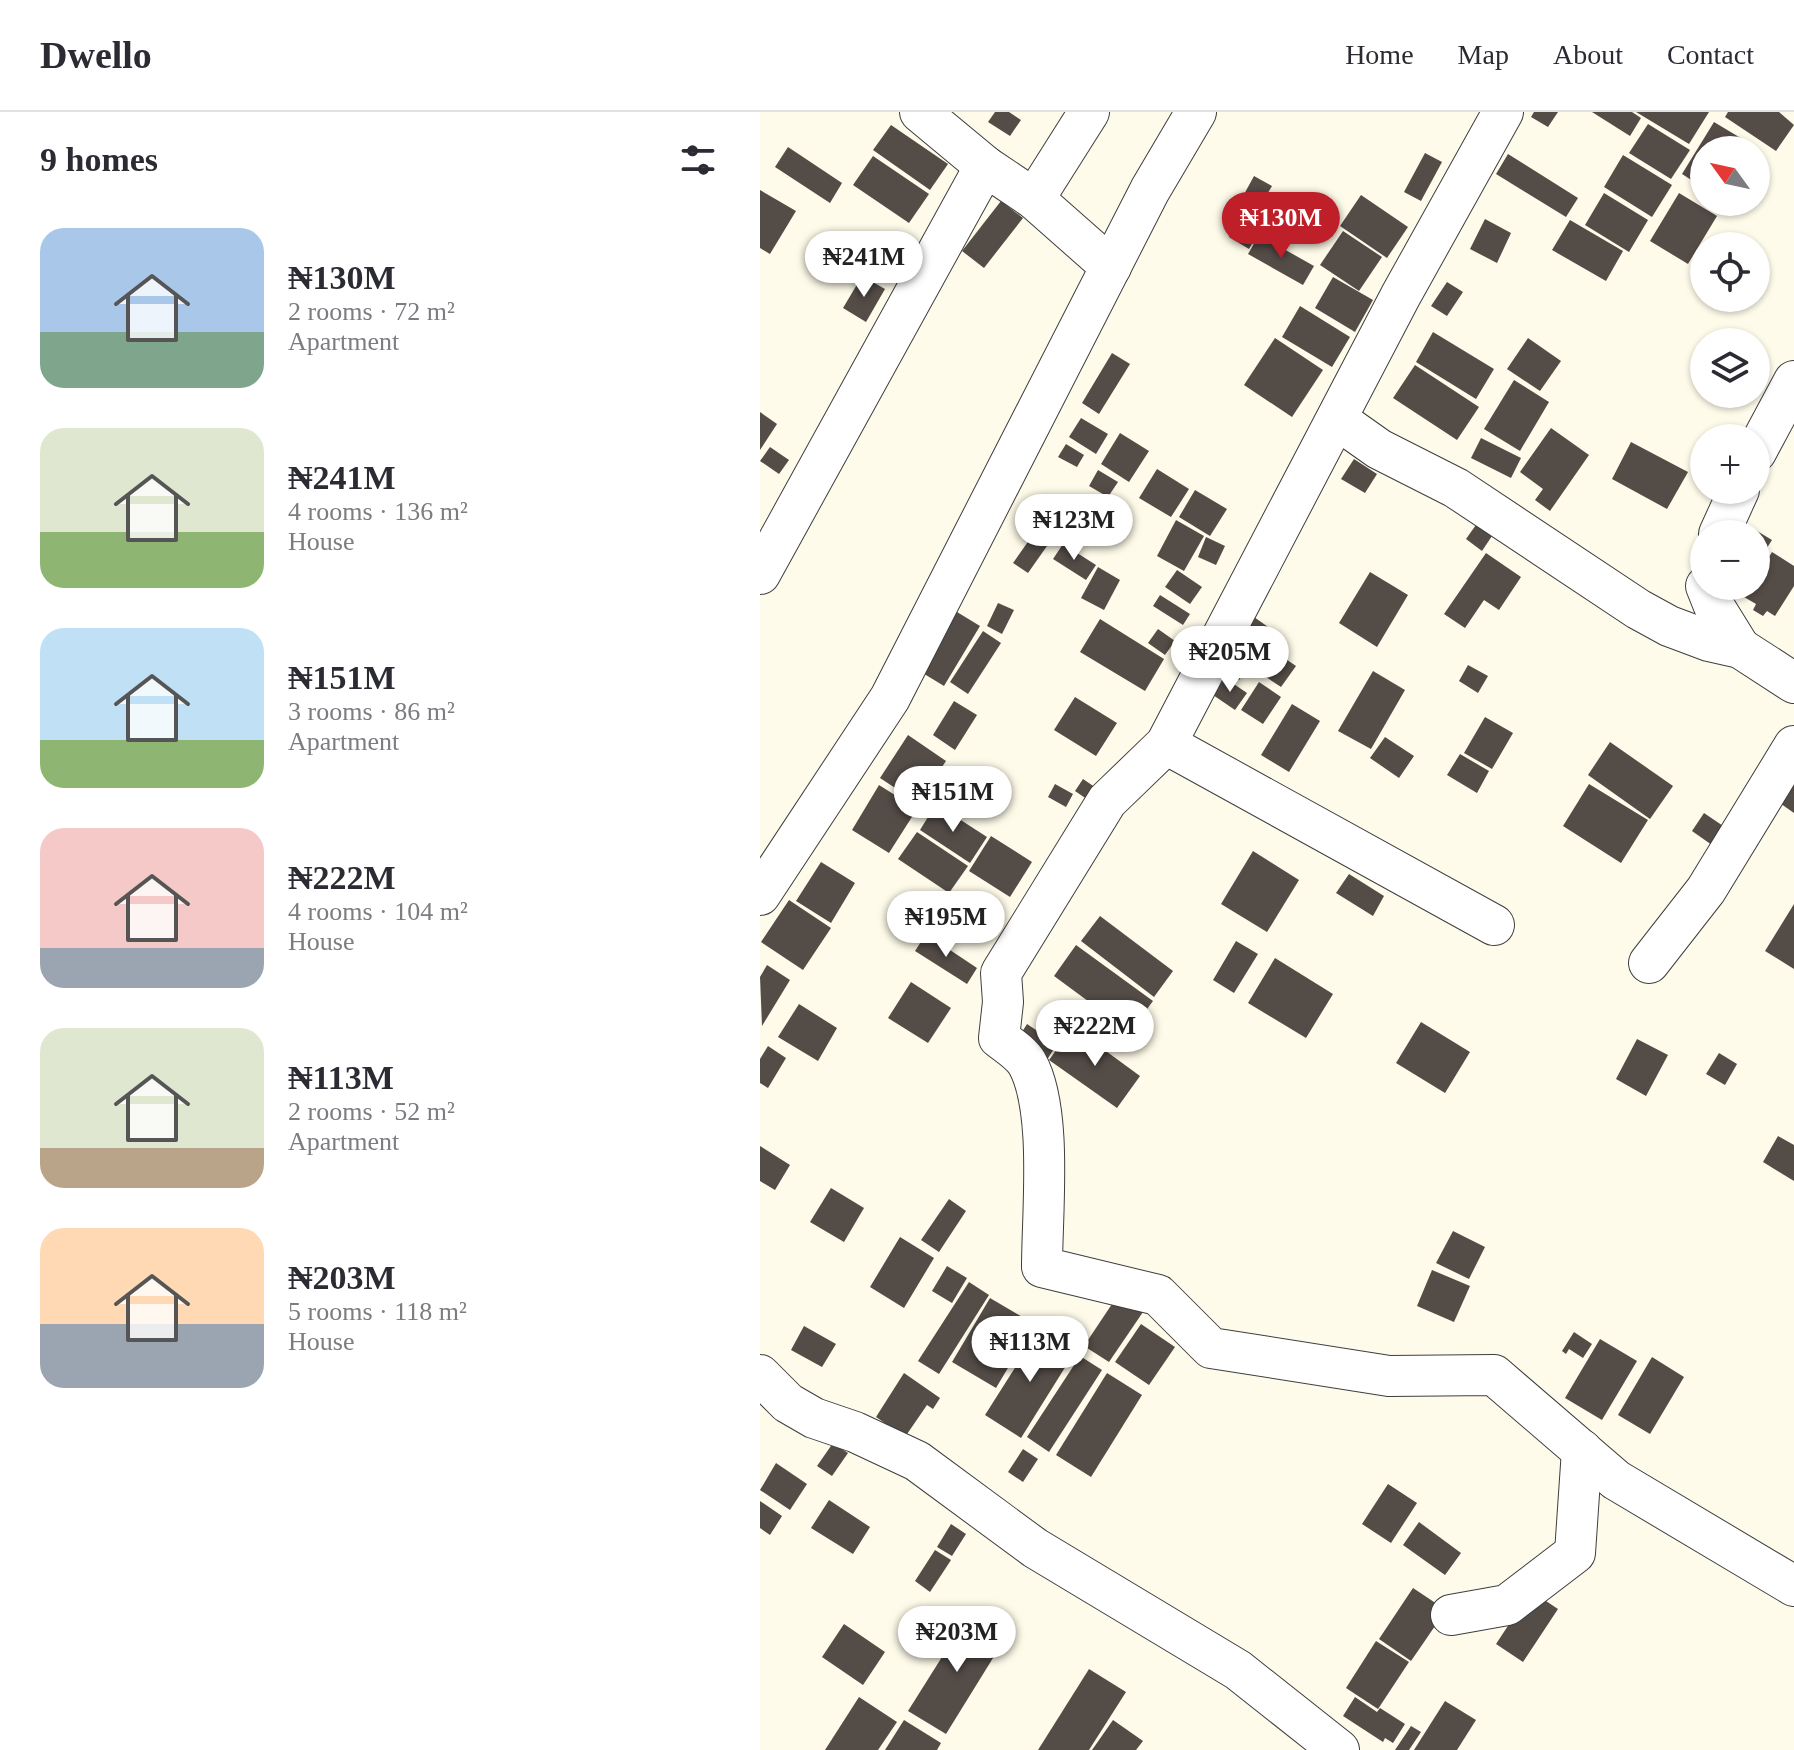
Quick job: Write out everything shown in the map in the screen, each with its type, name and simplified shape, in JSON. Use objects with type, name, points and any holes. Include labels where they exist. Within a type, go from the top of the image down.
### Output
[{"type":"street","points":[[920,112],[985,166],[1034,199],[1111,267]]},
{"type":"street","points":[[1034,199],[1089,112]]},
{"type":"street","points":[[760,895],[890,698],[1150,190],[1196,112]]},
{"type":"street","points":[[1503,112],[1401,295],[1166,744],[1107,801],[1001,973],[1003,1002],[999,1038],[1025,1060],[1040,1095],[1042,1267],[1158,1295],[1211,1348],[1389,1376],[1494,1375],[1616,1480],[1794,1586]]},
{"type":"street","points":[[760,574],[985,166]]},
{"type":"street","points":[[1770,426],[1794,381]]},
{"type":"street","points":[[1338,420],[1379,449],[1456,488],[1669,626],[1709,641],[1740,648],[1794,683]]},
{"type":"street","points":[[1712,600],[1740,648]]},
{"type":"street","points":[[1166,744],[1494,925]]},
{"type":"street","points":[[1649,963],[1706,890],[1794,746]]},
{"type":"street","points":[[760,1375],[788,1403],[814,1418],[855,1432],[917,1461],[1035,1548],[1238,1670],[1339,1750]]},
{"type":"street","points":[[1451,1615],[1507,1605],[1575,1553],[1582,1450]]},
{"type":"building","points":[[995,112],[1009,112],[1021,120],[1010,136],[988,122]]},
{"type":"building","points":[[1534,112],[1558,112],[1548,127],[1531,117]]},
{"type":"building","points":[[1592,112],[1632,112],[1641,118],[1630,136]]},
{"type":"building","points":[[1636,112],[1709,112],[1694,136],[1690,136],[1689,144]]},
{"type":"building","points":[[1728,112],[1779,112],[1794,125],[1776,151],[1770,147],[1770,136],[1754,136],[1725,117]]},
{"type":"building","points":[[1714,122],[1737,136],[1705,136]]},
{"type":"building","points":[[1648,124],[1690,150],[1671,179],[1629,153]]},
{"type":"building","points":[[891,125],[948,164],[930,190],[873,150]]},
{"type":"building","points":[[788,147],[842,183],[830,203],[775,167]]},
{"type":"building","points":[[1425,153],[1442,162],[1421,201],[1404,192]]},
{"type":"building","points":[[1508,154],[1578,198],[1566,217],[1496,174]]},
{"type":"building","points":[[1623,155],[1672,185],[1652,217],[1604,187]]},
{"type":"building","points":[[873,156],[929,194],[909,223],[853,185]]},
{"type":"building","points":[[1690,161],[1690,179],[1682,174]]},
{"type":"building","points":[[1254,176],[1272,186],[1259,208],[1242,198]]},
{"type":"building","points":[[760,190],[796,211],[770,254],[760,248]]},
{"type":"building","points":[[1271,192],[1296,207],[1279,234],[1255,219]]},
{"type":"building","points":[[1604,193],[1648,220],[1629,252],[1585,225]]},
{"type":"building","points":[[1679,193],[1690,200],[1690,216],[1717,216],[1707,232],[1690,232],[1688,264],[1650,241]]},
{"type":"building","points":[[1361,195],[1408,227],[1387,258],[1340,226]]},
{"type":"building","points":[[1001,201],[1023,218],[984,268],[962,251]]},
{"type":"building","points":[[1304,204],[1326,216],[1316,232],[1295,220]]},
{"type":"building","points":[[1239,219],[1260,230],[1249,249],[1229,237]]},
{"type":"building","points":[[1485,219],[1511,233],[1497,263],[1470,249]]},
{"type":"building","points":[[1570,220],[1623,251],[1606,281],[1552,250]]},
{"type":"building","points":[[1343,231],[1382,257],[1359,291],[1320,265]]},
{"type":"building","points":[[1259,235],[1314,266],[1303,285],[1248,254]]},
{"type":"building","points":[[862,276],[885,289],[866,322],[843,308]]},
{"type":"building","points":[[1333,277],[1373,300],[1355,332],[1315,308]]},
{"type":"building","points":[[1447,282],[1463,292],[1447,316],[1431,306]]},
{"type":"building","points":[[1300,306],[1350,337],[1332,367],[1282,337]]},
{"type":"building","points":[[1433,332],[1494,369],[1476,399],[1416,362]]},
{"type":"building","points":[[1275,338],[1323,370],[1292,417],[1244,385]]},
{"type":"building","points":[[1528,338],[1561,361],[1540,391],[1507,369]]},
{"type":"building","points":[[1112,353],[1130,364],[1099,414],[1082,403]]},
{"type":"building","points":[[1415,365],[1479,407],[1457,440],[1393,398]]},
{"type":"building","points":[[1514,380],[1549,402],[1520,451],[1484,429]]},
{"type":"building","points":[[760,412],[777,424],[760,450]]},
{"type":"building","points":[[1081,418],[1108,434],[1096,454],[1069,437]]},
{"type":"building","points":[[1551,428],[1589,455],[1550,511],[1535,500],[1543,489],[1520,472]]},
{"type":"building","points":[[1120,433],[1149,451],[1129,482],[1101,464]]},
{"type":"building","points":[[1481,438],[1521,458],[1511,478],[1471,458]]},
{"type":"building","points":[[1631,442],[1688,472],[1667,509],[1612,479]]},
{"type":"building","points":[[1066,444],[1084,455],[1077,467],[1058,457]]},
{"type":"building","points":[[770,447],[789,460],[779,474],[760,461]]},
{"type":"building","points":[[1354,459],[1377,474],[1365,493],[1341,479]]},
{"type":"building","points":[[1157,469],[1189,489],[1171,517],[1139,498]]},
{"type":"building","points":[[1098,470],[1118,482],[1108,497],[1089,486]]},
{"type":"building","points":[[1195,490],[1227,509],[1210,536],[1179,517]]},
{"type":"building","points":[[1176,520],[1204,536],[1184,571],[1157,556]]},
{"type":"building","points":[[1478,522],[1494,533],[1482,551],[1466,539]]},
{"type":"building","points":[[1032,536],[1047,546],[1028,573],[1013,563]]},
{"type":"building","points":[[1206,537],[1225,546],[1216,565],[1198,557]]},
{"type":"building","points":[[1063,544],[1096,565],[1086,580],[1053,559]]},
{"type":"building","points":[[1772,552],[1794,566],[1794,586],[1775,616],[1767,611],[1763,616],[1753,610],[1756,604],[1749,600],[1770,600]]},
{"type":"building","points":[[1486,553],[1521,577],[1499,610],[1484,600],[1465,628],[1444,614]]},
{"type":"building","points":[[1098,567],[1120,580],[1104,610],[1081,598]]},
{"type":"building","points":[[1177,570],[1202,587],[1190,604],[1165,587]]},
{"type":"building","points":[[1370,572],[1408,595],[1377,647],[1339,623]]},
{"type":"building","points":[[1160,595],[1190,614],[1183,625],[1153,606]]},
{"type":"building","points":[[998,603],[1014,610],[1002,634],[987,626]]},
{"type":"building","points":[[957,612],[980,626],[944,686],[921,672]]},
{"type":"building","points":[[1254,617],[1275,632],[1263,649],[1242,635]]},
{"type":"building","points":[[1100,619],[1164,659],[1145,691],[1080,652]]},
{"type":"building","points":[[1158,629],[1175,641],[1165,655],[1148,643]]},
{"type":"building","points":[[983,631],[1001,643],[968,694],[950,682]]},
{"type":"building","points":[[1268,647],[1296,666],[1281,687],[1254,669]]},
{"type":"building","points":[[1229,656],[1247,668],[1239,680],[1220,669]]},
{"type":"building","points":[[1468,665],[1488,676],[1478,693],[1459,681]]},
{"type":"building","points":[[1373,671],[1405,690],[1371,749],[1338,731]]},
{"type":"building","points":[[1225,678],[1247,693],[1235,710],[1213,695]]},
{"type":"building","points":[[1259,682],[1281,697],[1263,724],[1241,710]]},
{"type":"building","points":[[1075,697],[1117,723],[1096,756],[1054,730]]},
{"type":"building","points":[[954,701],[977,715],[955,750],[933,735]]},
{"type":"building","points":[[1292,704],[1320,721],[1289,772],[1261,755]]},
{"type":"building","points":[[1485,717],[1513,733],[1492,769],[1464,753]]},
{"type":"building","points":[[908,735],[946,761],[918,803],[880,778]]},
{"type":"building","points":[[1385,737],[1414,756],[1399,778],[1370,758]]},
{"type":"building","points":[[1610,742],[1673,786],[1650,819],[1588,775]]},
{"type":"building","points":[[1460,754],[1489,771],[1477,793],[1447,775]]},
{"type":"building","points":[[1083,779],[1102,792],[1094,804],[1075,791]]},
{"type":"building","points":[[1794,783],[1794,813],[1771,797]]},
{"type":"building","points":[[1055,784],[1073,794],[1066,807],[1048,797]]},
{"type":"building","points":[[1589,784],[1648,820],[1621,863],[1563,826]]},
{"type":"building","points":[[879,785],[917,809],[889,853],[852,830]]},
{"type":"building","points":[[936,804],[987,837],[970,863],[920,830]]},
{"type":"building","points":[[1704,813],[1732,832],[1719,850],[1692,831]]},
{"type":"building","points":[[917,832],[968,866],[949,893],[898,859]]},
{"type":"building","points":[[991,836],[1032,862],[1010,897],[969,871]]},
{"type":"building","points":[[1253,851],[1299,880],[1267,932],[1221,904]]},
{"type":"building","points":[[821,862],[855,883],[831,923],[796,901]]},
{"type":"building","points":[[1349,874],[1384,896],[1373,916],[1336,893]]},
{"type":"building","points":[[789,900],[831,928],[803,970],[761,942]]},
{"type":"building","points":[[1794,904],[1794,969],[1765,951]]},
{"type":"building","points":[[1100,916],[1173,971],[1154,997],[1081,941]]},
{"type":"building","points":[[926,934],[977,968],[967,984],[915,951]]},
{"type":"building","points":[[1236,941],[1258,954],[1234,993],[1213,980]]},
{"type":"building","points":[[1076,945],[1153,1001],[1130,1032],[1054,976]]},
{"type":"building","points":[[1275,958],[1333,994],[1306,1038],[1248,1003]]},
{"type":"building","points":[[767,965],[790,980],[762,1026],[760,977]]},
{"type":"building","points":[[911,982],[951,1008],[928,1043],[888,1018]]},
{"type":"building","points":[[799,1004],[837,1028],[818,1061],[778,1037]]},
{"type":"building","points":[[1421,1022],[1470,1052],[1445,1093],[1396,1063]]},
{"type":"building","points":[[1027,1024],[1057,1044],[1045,1063],[1015,1043]]},
{"type":"building","points":[[1073,1027],[1140,1076],[1117,1108],[1049,1060]]},
{"type":"building","points":[[1637,1039],[1668,1055],[1646,1096],[1616,1079]]},
{"type":"building","points":[[768,1046],[786,1058],[768,1088],[760,1083],[760,1059]]},
{"type":"building","points":[[1719,1053],[1737,1064],[1725,1085],[1706,1074]]},
{"type":"building","points":[[1778,1136],[1794,1145],[1794,1181],[1763,1162]]},
{"type":"building","points":[[760,1146],[790,1165],[775,1190],[760,1181]]},
{"type":"building","points":[[831,1188],[864,1208],[844,1242],[810,1222]]},
{"type":"building","points":[[949,1199],[966,1211],[939,1252],[921,1240]]},
{"type":"building","points":[[1453,1231],[1485,1247],[1469,1279],[1436,1263]]},
{"type":"building","points":[[900,1237],[934,1258],[904,1308],[870,1287]]},
{"type":"building","points":[[947,1266],[967,1278],[952,1303],[932,1291]]},
{"type":"building","points":[[1432,1270],[1470,1286],[1454,1322],[1417,1306]]},
{"type":"building","points":[[969,1282],[989,1295],[939,1374],[918,1361]]},
{"type":"building","points":[[1118,1295],[1143,1312],[1109,1362],[1084,1346]]},
{"type":"building","points":[[990,1298],[1034,1324],[996,1388],[952,1362]]},
{"type":"building","points":[[1141,1324],[1175,1347],[1149,1385],[1115,1362]]},
{"type":"building","points":[[804,1326],[836,1344],[822,1367],[791,1350]]},
{"type":"building","points":[[1039,1330],[1074,1353],[1021,1438],[985,1415]]},
{"type":"building","points":[[1574,1332],[1592,1344],[1583,1358],[1569,1349],[1566,1354],[1562,1351]]},
{"type":"building","points":[[1600,1339],[1637,1361],[1602,1420],[1565,1398]]},
{"type":"building","points":[[1080,1356],[1102,1370],[1049,1452],[1027,1437]]},
{"type":"building","points":[[1652,1357],[1684,1377],[1650,1434],[1618,1415]]},
{"type":"building","points":[[904,1373],[940,1398],[933,1409],[927,1405],[905,1437],[876,1417]]},
{"type":"building","points":[[1107,1373],[1142,1395],[1091,1477],[1056,1455]]},
{"type":"building","points":[[833,1443],[848,1453],[832,1476],[817,1466]]},
{"type":"building","points":[[1023,1449],[1038,1459],[1023,1482],[1008,1472]]},
{"type":"building","points":[[776,1463],[807,1484],[790,1510],[760,1490]]},
{"type":"building","points":[[1388,1484],[1417,1503],[1391,1543],[1362,1524]]},
{"type":"building","points":[[829,1500],[870,1527],[853,1554],[811,1528]]},
{"type":"building","points":[[760,1501],[782,1516],[770,1535],[760,1528]]},
{"type":"building","points":[[1419,1522],[1461,1553],[1445,1575],[1403,1545]]},
{"type":"building","points":[[951,1524],[966,1534],[952,1556],[937,1547]]},
{"type":"building","points":[[935,1550],[951,1560],[930,1592],[915,1581]]},
{"type":"building","points":[[1413,1588],[1446,1610],[1411,1661],[1379,1639]]},
{"type":"building","points":[[1531,1591],[1558,1609],[1523,1662],[1496,1644]]},
{"type":"building","points":[[969,1614],[1006,1637],[946,1734],[908,1711]]},
{"type":"building","points":[[844,1624],[885,1652],[863,1685],[822,1657]]},
{"type":"building","points":[[1376,1641],[1409,1662],[1378,1709],[1346,1688]]},
{"type":"building","points":[[1089,1669],[1126,1692],[1089,1750],[1038,1750]]},
{"type":"building","points":[[859,1697],[897,1722],[878,1750],[825,1750]]},
{"type":"building","points":[[1355,1697],[1377,1712],[1380,1708],[1405,1724],[1393,1743],[1385,1738],[1383,1742],[1343,1716]]},
{"type":"building","points":[[1445,1701],[1476,1720],[1457,1750],[1414,1750]]},
{"type":"building","points":[[904,1720],[941,1743],[937,1750],[885,1750]]},
{"type":"building","points":[[1113,1720],[1143,1741],[1136,1750],[1092,1750]]},
{"type":"building","points":[[1411,1726],[1421,1732],[1409,1750],[1395,1750]]}]
